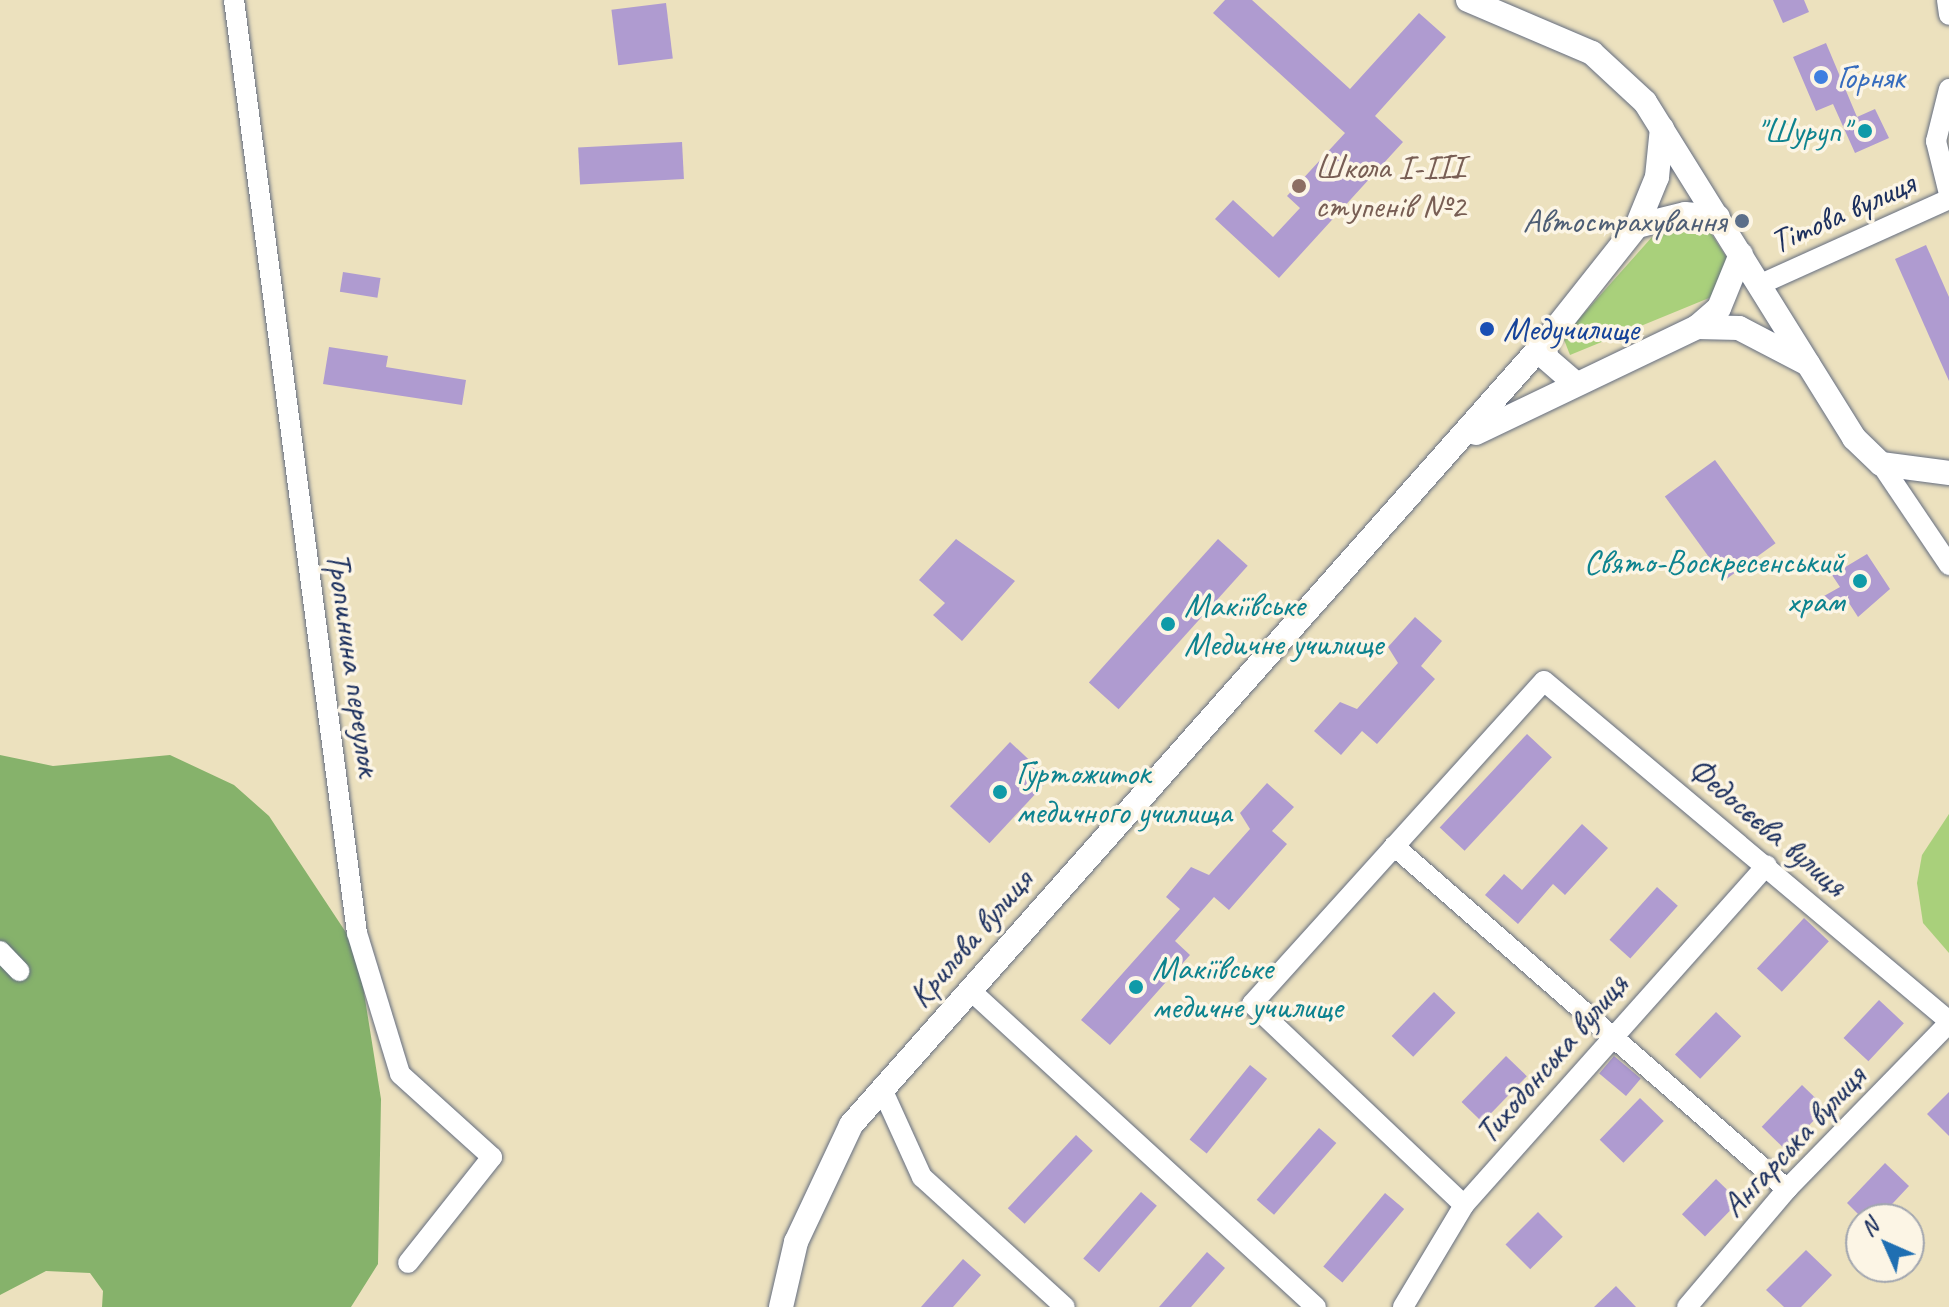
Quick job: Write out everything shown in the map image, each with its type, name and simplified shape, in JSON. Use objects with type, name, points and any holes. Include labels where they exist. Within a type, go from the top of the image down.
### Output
[{"type":"main road","points":[[1468,0],[1592,53],[1645,102],[1854,438],[1881,464],[1949,473]]},
{"type":"main road","points":[[1466,438],[1637,226],[1657,177],[1662,128]]},
{"type":"main road","points":[[1637,226],[1685,214],[1718,217]]},
{"type":"main road","points":[[1466,438],[1697,327],[1719,308],[1741,254]]},
{"type":"main road","points":[[1697,327],[1739,328],[1808,364]]},
{"type":"main road","points":[[1545,342],[1546,358],[1575,383]]},
{"type":"main road","name":"Крилова вулиця","points":[[781,1307],[796,1242],[851,1125],[1419,479],[1466,438]]},
{"type":"street","name":"Тропинина переулок","points":[[234,0],[357,933],[400,1074],[492,1157],[408,1263]]},
{"type":"street","points":[[1947,0],[1949,15]]},
{"type":"street","points":[[1949,89],[1936,141],[1949,197]]},
{"type":"street","name":"Тітова вулиця","points":[[1761,284],[1949,197]]},
{"type":"street","points":[[1881,464],[1949,565]]},
{"type":"street","name":"Федосєєва вулиця","points":[[1394,846],[1544,681],[1767,865],[1949,1022]]},
{"type":"street","points":[[1464,1205],[1252,1004],[1394,846],[1787,1189]]},
{"type":"street","name":"Тиходонська вулиця","points":[[1403,1307],[1464,1205],[1767,865]]},
{"type":"street","points":[[0,951],[19,971]]},
{"type":"street","points":[[970,990],[1316,1307]]},
{"type":"street","name":"Ангарська вулиця","points":[[1687,1307],[1787,1189],[1949,1022]]},
{"type":"street","points":[[882,1089],[922,1177],[1065,1307]]},
{"type":"green space","points":[[1705,224],[1727,258],[1722,285],[1709,298],[1570,355],[1563,337],[1660,228]]},
{"type":"green space","points":[[0,755],[53,766],[170,755],[234,785],[269,816],[347,934],[362,980],[381,1099],[378,1264],[351,1307],[102,1307],[103,1291],[90,1273],[46,1271],[0,1295]]},
{"type":"green space","points":[[1949,814],[1949,953],[1923,923],[1917,883],[1922,855]]},
{"type":"building","points":[[1225,0],[1252,0],[1350,89],[1419,13],[1446,37],[1375,116],[1403,142],[1279,278],[1215,219],[1233,200],[1273,237],[1300,208],[1287,196],[1345,133],[1213,13]]},
{"type":"building","points":[[1773,0],[1804,0],[1809,12],[1783,23]]},
{"type":"building","points":[[666,3],[673,59],[618,65],[611,10]]},
{"type":"building","points":[[1826,43],[1857,117],[1875,109],[1889,138],[1855,153],[1833,104],[1816,111],[1793,57]]},
{"type":"building","points":[[682,142],[684,179],[580,184],[578,147]]},
{"type":"building","points":[[1926,245],[1949,297],[1949,381],[1895,259]]},
{"type":"building","points":[[343,272],[381,278],[377,298],[340,292]]},
{"type":"building","points":[[329,347],[388,356],[386,367],[466,380],[462,405],[323,384]]},
{"type":"building","points":[[1715,460],[1776,543],[1725,580],[1665,496]]},
{"type":"building","points":[[956,539],[1015,581],[962,641],[933,615],[945,603],[919,580]]},
{"type":"building","name":"Макіївське Медичне училище","points":[[1218,539],[1248,566],[1119,709],[1089,682]]},
{"type":"building","name":"Свято-Воскресенський храм","points":[[1867,554],[1890,589],[1858,617],[1847,600],[1831,609],[1824,596],[1840,587],[1832,575]]},
{"type":"building","points":[[1415,617],[1442,641],[1421,666],[1435,679],[1377,744],[1362,731],[1341,755],[1314,731],[1340,702],[1357,709],[1398,663],[1388,647]]},
{"type":"building","points":[[1527,734],[1552,757],[1465,851],[1440,828]]},
{"type":"building","name":"Гуртожиток медичного училища","points":[[1010,742],[1049,779],[989,843],[950,806]]},
{"type":"building","points":[[1267,783],[1294,807],[1272,831],[1287,844],[1229,910],[1214,897],[1175,941],[1190,955],[1110,1045],[1081,1020],[1180,909],[1166,897],[1191,867],[1209,875],[1250,829],[1240,813]]},
{"type":"building","points":[[1582,824],[1608,848],[1565,895],[1553,884],[1518,924],[1485,895],[1504,874],[1522,890]]},
{"type":"building","points":[[1657,887],[1678,906],[1630,958],[1609,940]]},
{"type":"building","points":[[1804,918],[1829,941],[1782,992],[1757,968]]},
{"type":"building","points":[[1434,992],[1456,1013],[1413,1057],[1392,1036]]},
{"type":"building","points":[[1879,1000],[1904,1023],[1868,1061],[1844,1038]]},
{"type":"building","points":[[1716,1012],[1741,1036],[1700,1079],[1675,1054]]},
{"type":"building","points":[[1506,1056],[1527,1076],[1482,1122],[1462,1102]]},
{"type":"building","points":[[1614,1056],[1641,1078],[1626,1096],[1599,1074]]},
{"type":"building","points":[[1250,1065],[1267,1079],[1207,1153],[1190,1140]]},
{"type":"building","points":[[1802,1085],[1826,1108],[1785,1150],[1762,1127]]},
{"type":"building","points":[[1949,1092],[1949,1136],[1927,1114]]},
{"type":"building","points":[[1640,1098],[1664,1121],[1623,1163],[1600,1140]]},
{"type":"building","points":[[1319,1128],[1336,1143],[1274,1215],[1257,1200]]},
{"type":"building","points":[[1076,1135],[1093,1151],[1025,1224],[1008,1208]]},
{"type":"building","points":[[1885,1163],[1909,1186],[1893,1203],[1847,1203]]},
{"type":"building","points":[[1716,1179],[1739,1201],[1705,1236],[1682,1214]]},
{"type":"building","points":[[1141,1192],[1157,1206],[1099,1272],[1083,1258]]},
{"type":"building","points":[[1385,1193],[1404,1209],[1342,1283],[1323,1267]]},
{"type":"building","points":[[1538,1212],[1563,1237],[1530,1269],[1505,1245]]},
{"type":"building","points":[[1806,1250],[1832,1275],[1801,1307],[1784,1307],[1766,1290]]},
{"type":"building","points":[[1207,1252],[1225,1268],[1191,1307],[1159,1307]]},
{"type":"building","points":[[963,1259],[981,1275],[953,1307],[921,1307]]},
{"type":"building","points":[[1616,1286],[1636,1307],[1594,1307]]},
{"type":"place","name":"Горняк","points":[[1821,77]]},
{"type":"place","name":"\"Шуруп\"","points":[[1865,131]]},
{"type":"place","name":"Школа I-III ступенів №2","points":[[1299,186]]},
{"type":"place","name":"Автострахування","points":[[1742,221]]},
{"type":"place","name":"Медучилище","points":[[1487,329]]},
{"type":"place","name":"Свято-Воскресенський храм","points":[[1860,581]]},
{"type":"place","name":"Макіївське Медичне училище","points":[[1168,624]]},
{"type":"place","name":"Гуртожиток медичного училища","points":[[1000,792]]},
{"type":"place","name":"Макіївське медичне училище","points":[[1136,987]]}]
